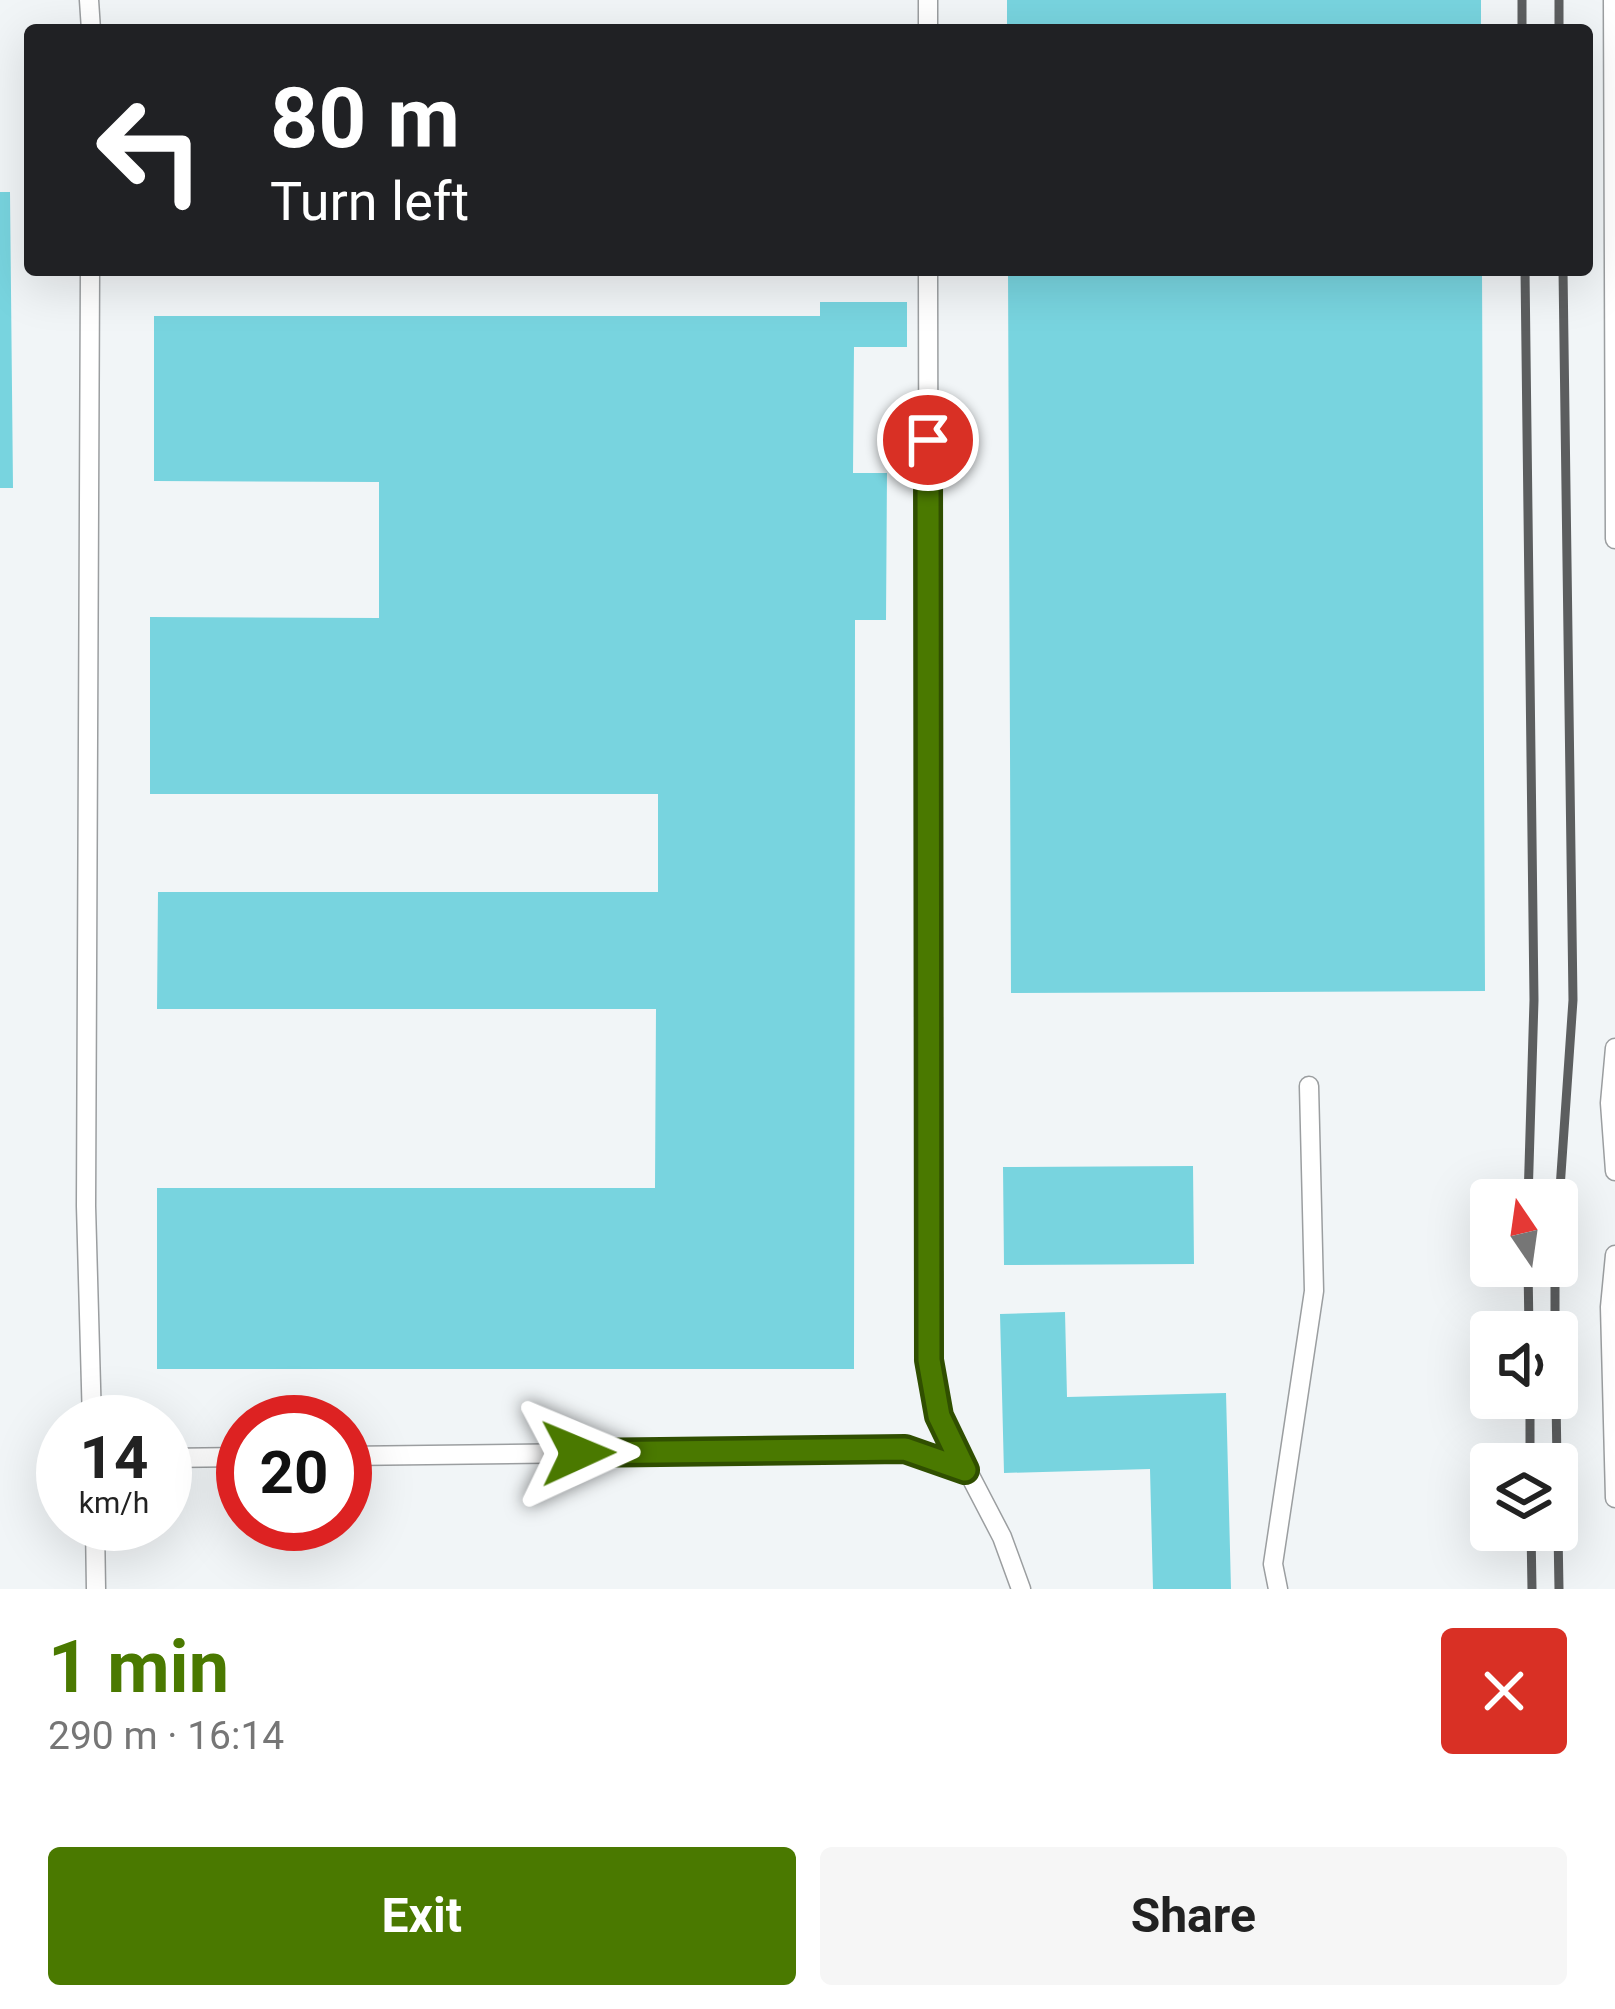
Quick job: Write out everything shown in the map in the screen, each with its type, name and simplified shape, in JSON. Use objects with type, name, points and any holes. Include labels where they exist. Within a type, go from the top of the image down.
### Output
[{"type":"lane","points":[[1613,0],[1615,539]]},
{"type":"lane","points":[[90,276],[86,1206],[91,1395]]},
{"type":"lane","points":[[928,276],[929,1360],[939,1416],[1002,1537],[1021,1589]]},
{"type":"lane","points":[[1615,1048],[1610,1103],[1615,1171]]},
{"type":"lane","points":[[1278,1589],[1274,1564],[1314,1291],[1310,1086]]},
{"type":"lane","points":[[1615,1255],[1610,1307],[1615,1498]]},
{"type":"lane","points":[[372,1456],[905,1449],[965,1470]]},
{"type":"lane","points":[[95,1551],[96,1589]]},
{"type":"building","points":[[1007,0],[1481,0],[1481,24],[1007,24]]},
{"type":"building","points":[[0,192],[10,192],[13,488],[0,488]]},
{"type":"building","points":[[1008,276],[1482,276],[1485,991],[1011,993]]},
{"type":"building","points":[[820,302],[907,302],[907,347],[854,347],[853,473],[887,473],[886,620],[855,620],[854,1369],[157,1369],[157,1188],[655,1188],[656,1009],[157,1009],[158,892],[658,892],[658,794],[150,794],[150,617],[379,618],[379,482],[154,481],[154,316],[820,316]]},
{"type":"building","points":[[1193,1166],[1194,1264],[1004,1265],[1003,1167]]},
{"type":"building","points":[[1065,1312],[1067,1397],[1226,1393],[1231,1589],[1153,1589],[1150,1469],[1004,1473],[1000,1314]]},
{"type":"railway","points":[[1522,0],[1522,24]]},
{"type":"railway","points":[[1559,0],[1559,24]]},
{"type":"railway","points":[[1525,276],[1534,1000],[1529,1179]]},
{"type":"railway","points":[[1561,1179],[1573,1000],[1563,276]]},
{"type":"railway","points":[[1528,1287],[1529,1311]]},
{"type":"railway","points":[[1555,1287],[1555,1311]]},
{"type":"railway","points":[[1530,1419],[1530,1443]]},
{"type":"railway","points":[[1556,1419],[1557,1443]]},
{"type":"railway","points":[[1531,1551],[1532,1589]]},
{"type":"railway","points":[[1558,1551],[1559,1589]]},
{"type":"route","points":[[578,1453],[905,1449],[965,1470],[939,1416],[929,1360],[928,440]]}]
